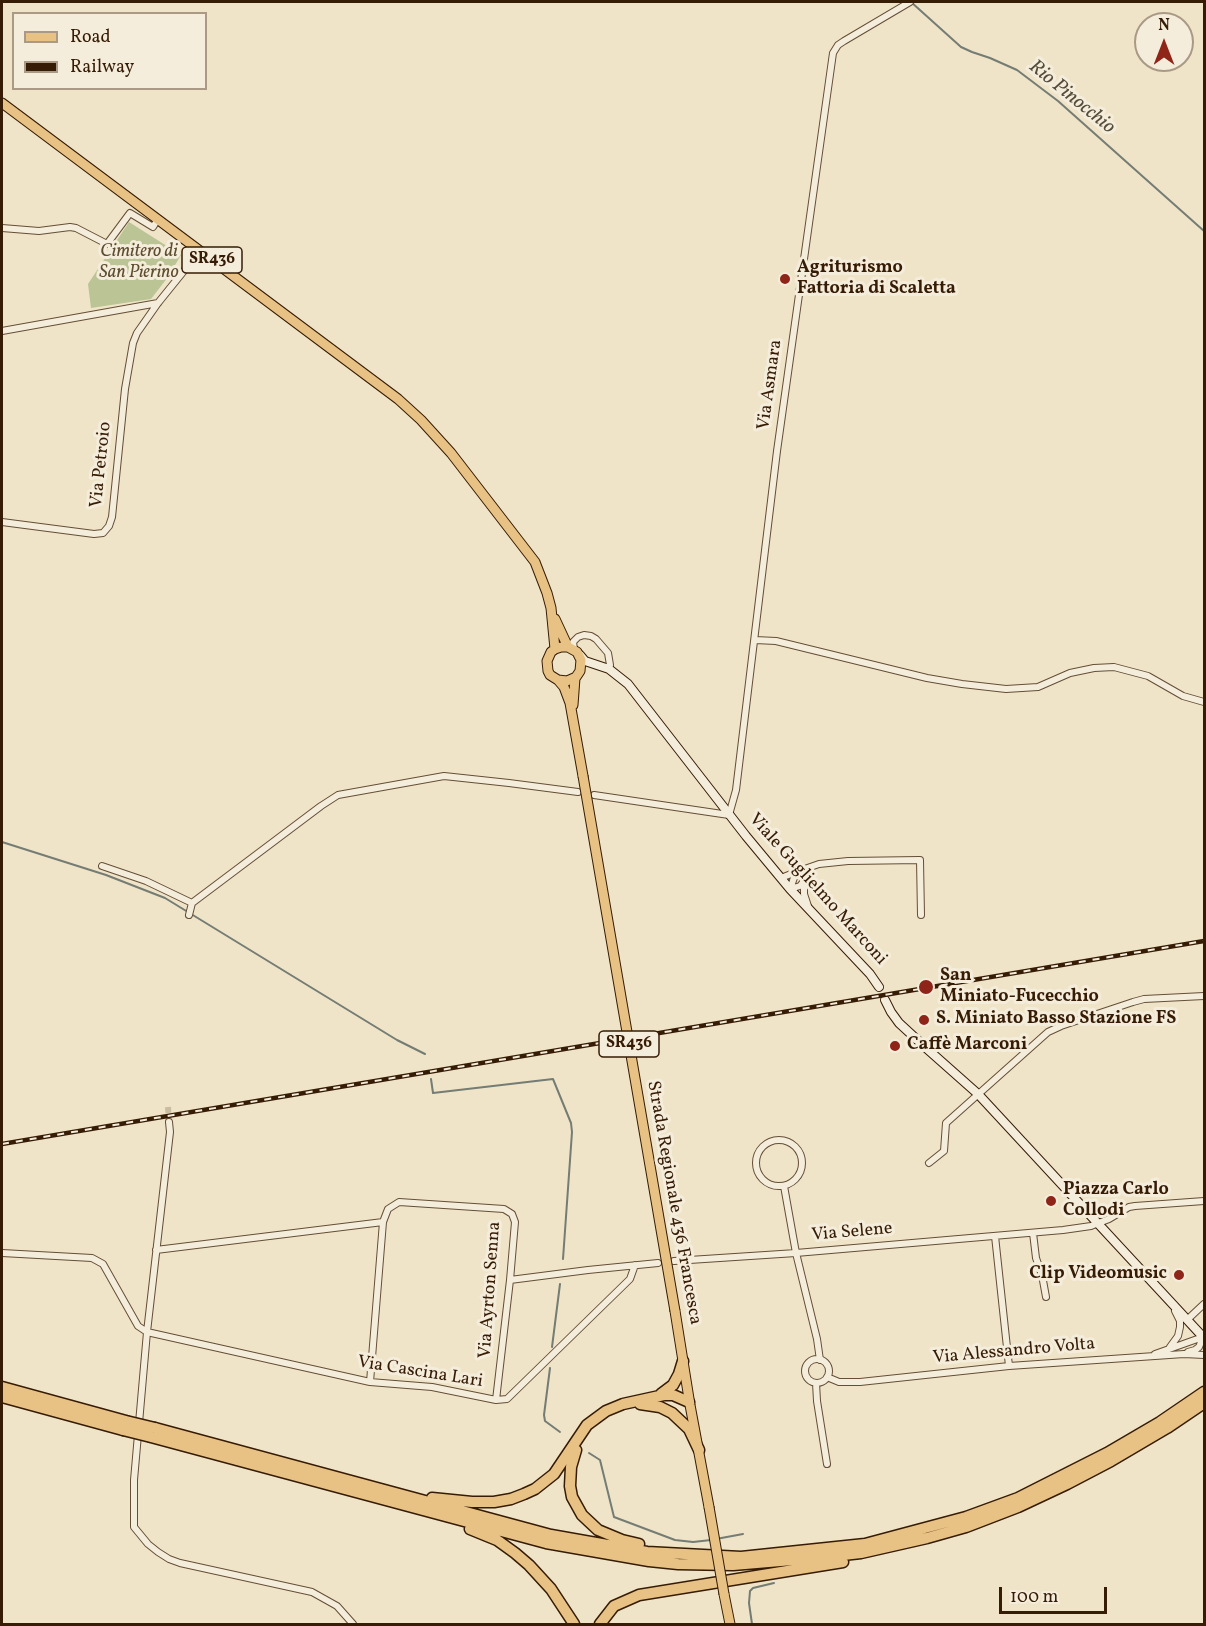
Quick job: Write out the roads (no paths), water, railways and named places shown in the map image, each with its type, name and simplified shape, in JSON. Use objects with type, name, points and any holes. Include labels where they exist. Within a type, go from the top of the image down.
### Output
[{"type":"highway","points":[[153,1433],[290,1460],[434,1498],[494,1502],[524,1494],[544,1481],[560,1466],[587,1425],[601,1413],[665,1392],[673,1385],[683,1360]]},
{"type":"highway","points":[[2,1387],[350,1491],[546,1543],[678,1564],[733,1565],[861,1553],[966,1527],[1018,1507],[1111,1461],[1163,1425],[1204,1392]]},
{"type":"highway","points":[[656,1396],[671,1395],[682,1398],[689,1404],[679,1409],[667,1410]]},
{"type":"highway","points":[[2,1397],[125,1425]]},
{"type":"highway","points":[[634,1402],[660,1407],[677,1417],[689,1429],[699,1450]]},
{"type":"highway","points":[[234,1450],[551,1535],[648,1552],[741,1557],[865,1544],[966,1517],[1018,1498],[1204,1403]]},
{"type":"highway","points":[[580,1435],[570,1467],[570,1486],[574,1503],[582,1515],[598,1530],[622,1540],[653,1546],[741,1557]]},
{"type":"highway","points":[[350,1491],[384,1506],[466,1527],[497,1540],[515,1553],[541,1578],[574,1624]]},
{"type":"highway","points":[[600,1624],[614,1606],[639,1595],[816,1567],[888,1553],[927,1538]]},
{"type":"main road","name":"Strada Regionale 436 Francesca","points":[[2,103],[398,399],[451,453],[535,562],[551,608],[555,649],[548,656],[547,666],[550,675],[558,681],[567,694],[573,717],[689,1404],[730,1624]]},
{"type":"main road","name":"Strada Regionale 436 Francesca","points":[[551,608],[582,666],[576,677],[572,700],[573,717]]},
{"type":"main road","points":[[555,649],[561,646],[574,650]]},
{"type":"main road","points":[[558,681],[567,681],[576,677]]},
{"type":"street","name":"Via Asmara","points":[[729,815],[736,790],[777,451],[833,53],[838,45],[909,2]]},
{"type":"street","points":[[2,228],[39,231],[70,227],[107,244],[130,213],[153,227],[158,219]]},
{"type":"street","name":"Via Petroio","points":[[2,522],[94,534],[103,532],[109,526],[112,517],[125,389],[133,343],[137,333],[158,303],[200,251]]},
{"type":"street","points":[[2,331],[158,303]]},
{"type":"street","name":"Viale Guglielmo Marconi","points":[[607,669],[610,665],[608,654],[596,639],[591,636],[578,636],[573,642],[574,650],[585,661],[607,669],[628,684],[729,815],[790,889],[870,974],[879,987]]},
{"type":"street","points":[[755,640],[776,641],[927,678],[1006,689],[1038,687],[1070,673],[1094,668],[1114,668],[1148,676],[1183,696],[1204,702]]},
{"type":"street","points":[[576,677],[587,670],[607,669]]},
{"type":"street","points":[[102,866],[146,881],[190,908],[321,806],[339,795],[444,776],[578,792]]},
{"type":"street","name":"Viale Guglielmo Marconi","points":[[594,795],[729,815]]},
{"type":"street","points":[[781,878],[819,864],[848,861],[920,860],[921,915]]},
{"type":"street","points":[[808,868],[804,881],[804,894],[810,909]]},
{"type":"street","points":[[790,889],[796,872]]},
{"type":"street","points":[[790,889],[800,886],[804,881]]},
{"type":"street","points":[[929,1163],[944,1151],[946,1123],[1048,1032],[1144,999],[1204,996]]},
{"type":"street","points":[[885,1000],[899,1023],[978,1094],[1204,1338]]},
{"type":"street","points":[[170,1122],[147,1332],[134,1480],[134,1527],[148,1544],[169,1559],[312,1592],[337,1606],[353,1624]]},
{"type":"street","points":[[775,1141],[790,1144],[800,1155],[802,1163],[797,1178],[784,1186],[770,1184],[764,1180],[756,1168],[758,1154],[762,1148],[775,1141]]},
{"type":"street","points":[[784,1186],[796,1253],[820,1360]]},
{"type":"street","name":"Via Selene","points":[[674,1262],[1063,1230],[1091,1226],[1135,1206],[1204,1201]]},
{"type":"street","name":"Via Ayrton Senna","points":[[383,1222],[387,1209],[399,1202],[504,1209],[512,1214],[515,1222],[496,1400]]},
{"type":"street","points":[[156,1250],[383,1222],[370,1382]]},
{"type":"street","points":[[1032,1233],[1046,1297]]},
{"type":"street","points":[[994,1236],[1009,1366]]},
{"type":"street","points":[[2,1253],[92,1258],[103,1264],[138,1326],[147,1332]]},
{"type":"street","points":[[510,1280],[658,1263]]},
{"type":"street","name":"Via Cascina Lari","points":[[147,1332],[370,1382],[432,1387],[496,1400],[507,1399],[630,1279],[635,1265]]},
{"type":"street","points":[[1170,1299],[1180,1321],[1178,1336],[1170,1347]]},
{"type":"street","points":[[1188,1319],[1204,1304]]},
{"type":"street","points":[[1149,1356],[1170,1347],[1204,1338]]},
{"type":"street","points":[[1184,1354],[1195,1350],[1204,1338]]},
{"type":"street","name":"Via Alessandro Volta","points":[[827,1377],[839,1382],[860,1382],[1009,1366],[1184,1354],[1204,1355]]},
{"type":"street","points":[[820,1360],[828,1367],[827,1377],[823,1382],[816,1383],[807,1377],[805,1370],[812,1361],[820,1360]]},
{"type":"street","points":[[816,1383],[827,1464]]},
{"type":"waterway","name":"Rio Pinocchio","points":[[911,2],[961,47],[1017,70],[1058,101],[1204,231]]},
{"type":"waterway","points":[[2,842],[106,875],[165,898],[397,1040],[425,1054]]},
{"type":"waterway","points":[[431,1079],[433,1093],[553,1079],[571,1123],[572,1132],[563,1259]]},
{"type":"waterway","points":[[552,1347],[560,1284]]},
{"type":"waterway","points":[[550,1368],[544,1415],[545,1421],[560,1432]]},
{"type":"waterway","points":[[589,1453],[600,1460],[614,1517],[675,1540],[693,1542],[711,1540]]},
{"type":"waterway","points":[[716,1539],[743,1534]]},
{"type":"waterway","points":[[752,1624],[750,1591],[753,1588],[774,1583]]},
{"type":"tunnel","points":[[168,1107],[169,1122]]},
{"type":"railway","points":[[2,1144],[1204,941]]},
{"type":"place","name":"Agriturismo Fattoria di Scaletta","points":[[785,279]]},
{"type":"place","name":"San Miniato-Fucecchio","points":[[926,987]]},
{"type":"place","name":"S. Miniato Basso Stazione FS","points":[[924,1020]]},
{"type":"place","name":"Caffè Marconi","points":[[895,1046]]},
{"type":"place","name":"Piazza Carlo Collodi","points":[[1051,1201]]},
{"type":"place","name":"Clip Videomusic","points":[[1179,1275]]},
{"type":"park label","name":"Cimitero di San Pierino","points":[[139,263]]}]
